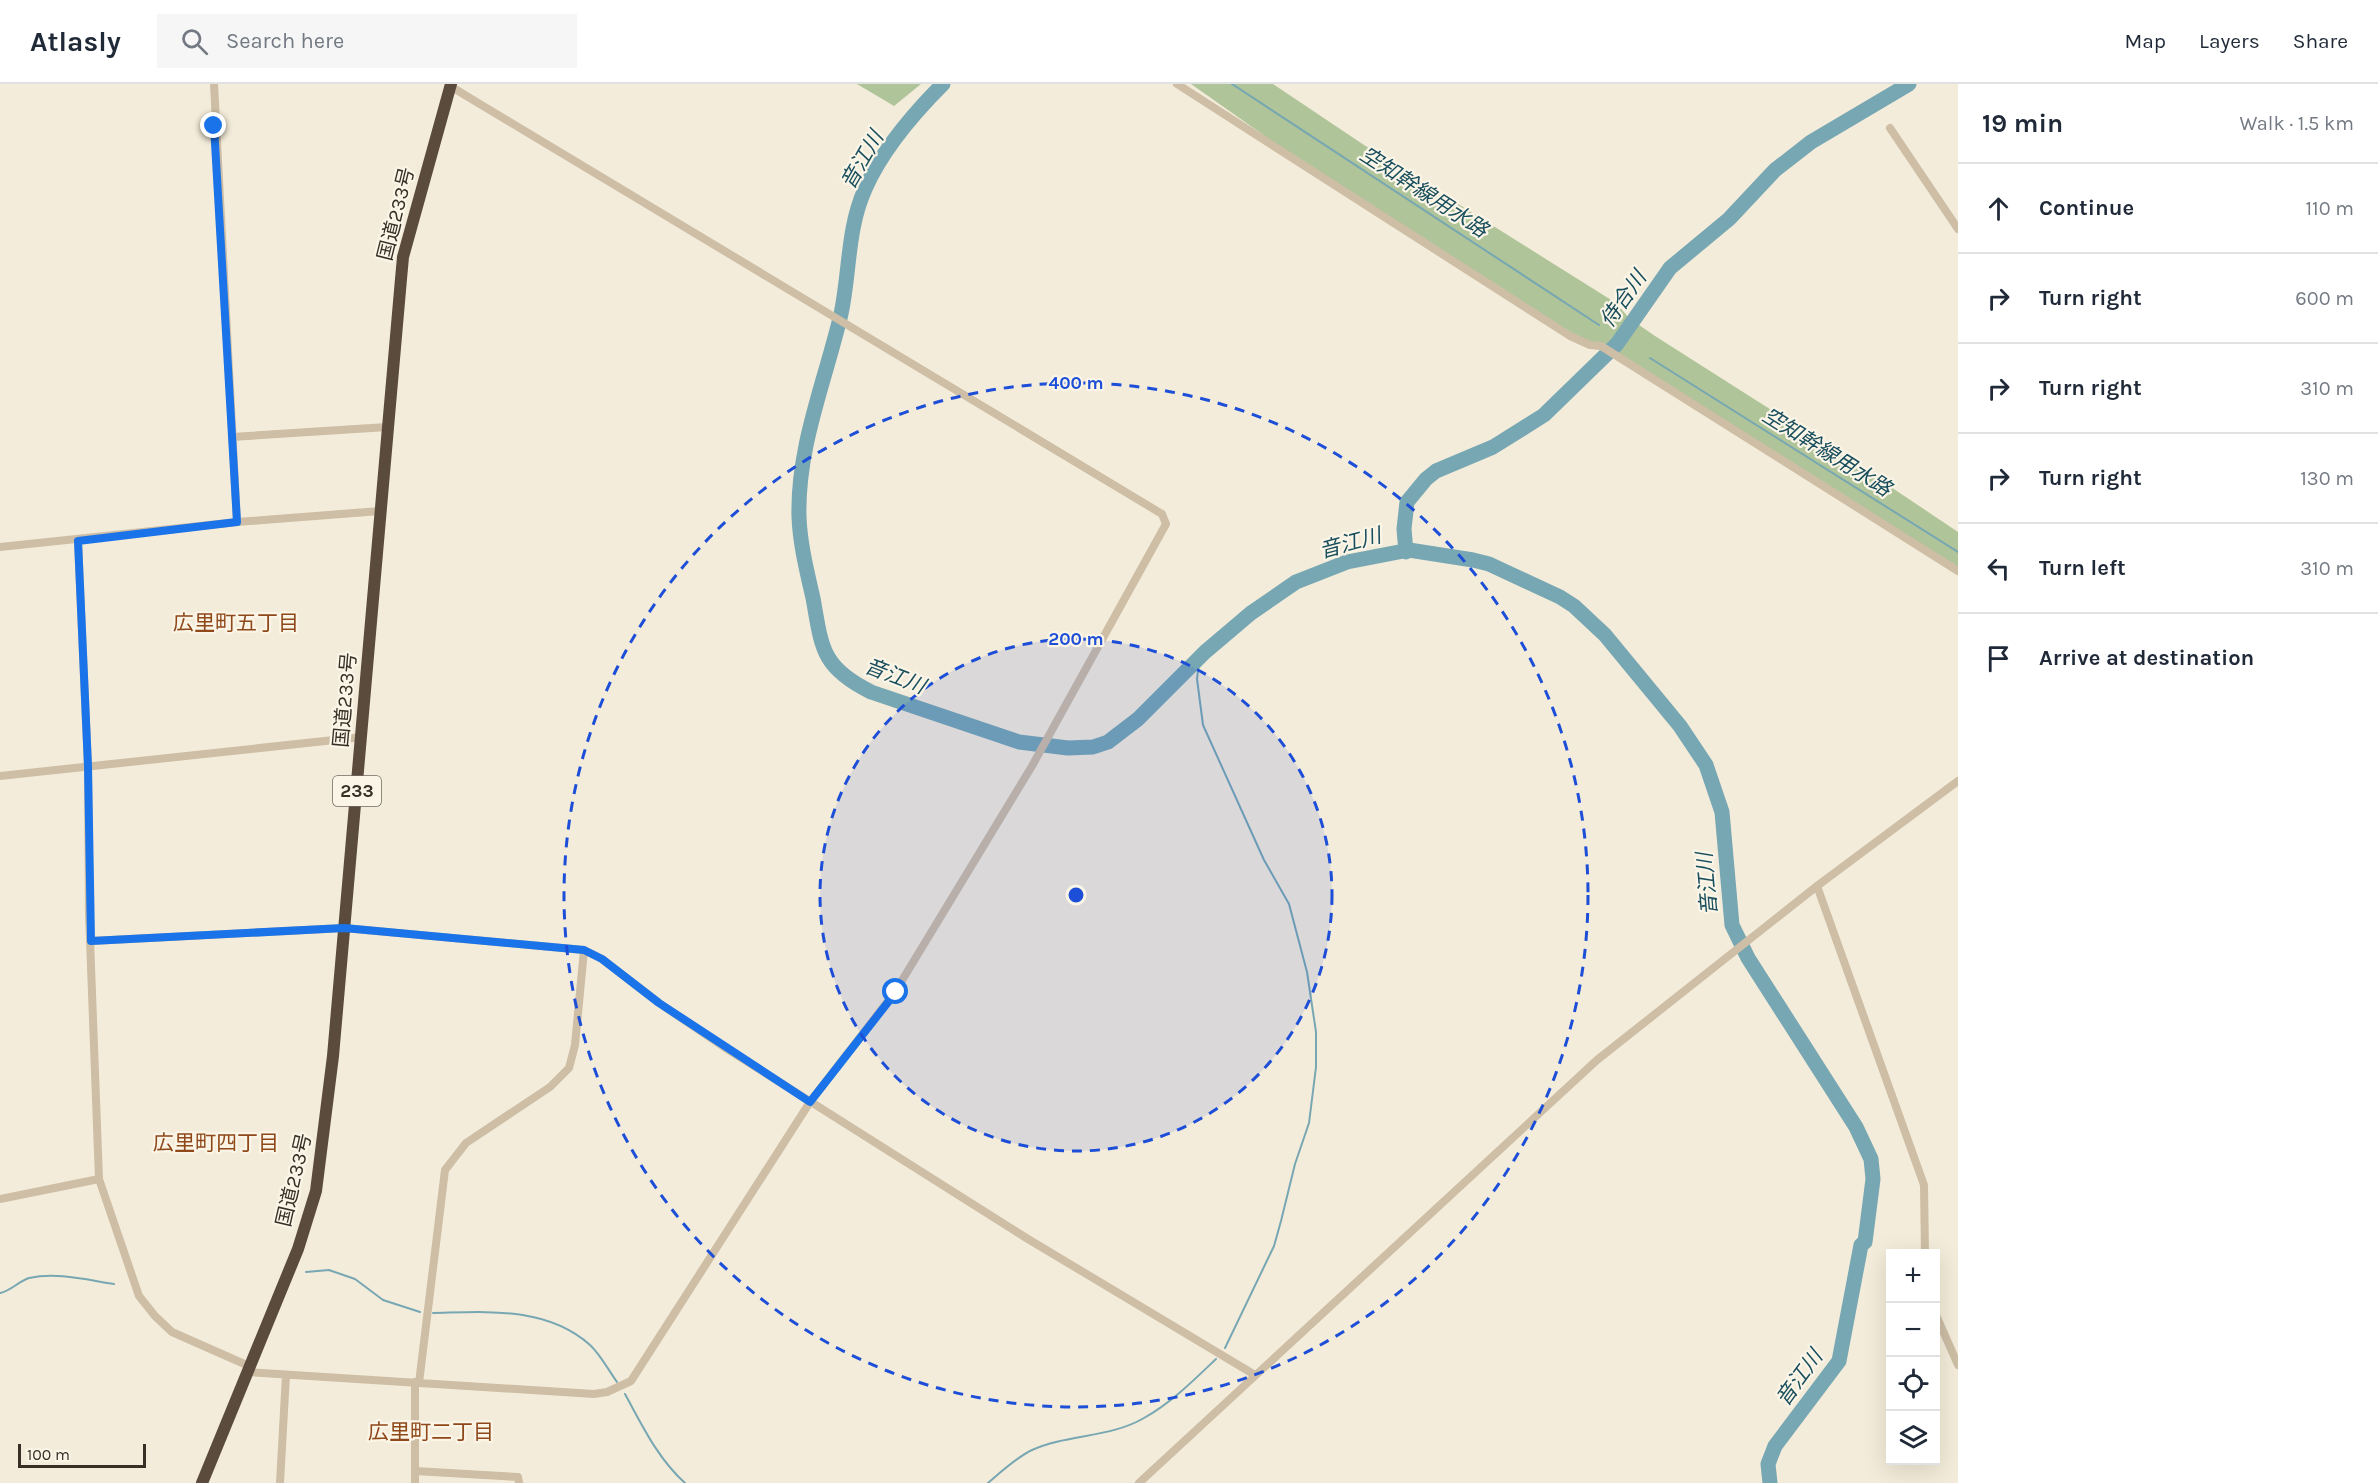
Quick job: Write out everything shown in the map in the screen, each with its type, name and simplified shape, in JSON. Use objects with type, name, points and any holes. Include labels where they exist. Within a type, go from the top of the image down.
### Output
[{"type":"highway","name":"国道233号","points":[[202,1483],[298,1249],[316,1191],[325,1132],[362,737],[403,257],[450,85]]},
{"type":"street","points":[[213,84],[237,522]]},
{"type":"street","points":[[1177,84],[1570,336],[1590,345],[1601,346],[1958,571]]},
{"type":"street","points":[[78,541],[88,766],[99,1179],[139,1296],[172,1332],[248,1369],[286,1375],[594,1394],[607,1392],[631,1381],[810,1102],[896,992],[1032,766],[1166,524],[1162,514],[846,326],[450,85]]},
{"type":"street","points":[[1890,128],[1958,229]]},
{"type":"street","points":[[232,437],[387,427]]},
{"type":"street","points":[[0,547],[78,541],[237,522],[380,511]]},
{"type":"street","points":[[0,776],[362,737]]},
{"type":"street","points":[[1139,1483],[1597,1060],[1817,886],[1958,781]]},
{"type":"street","points":[[1817,886],[1924,1185],[1925,1249]]},
{"type":"street","points":[[91,941],[344,928],[584,950],[602,959],[724,1047],[810,1102],[1038,1245],[1255,1375]]},
{"type":"street","points":[[415,1483],[417,1382],[445,1170],[466,1143],[550,1087],[569,1068],[575,1046],[584,950]]},
{"type":"street","points":[[0,1199],[99,1179]]},
{"type":"street","points":[[1940,1326],[1958,1365]]},
{"type":"street","points":[[280,1483],[286,1375]]},
{"type":"street","points":[[415,1471],[518,1477],[519,1483]]},
{"type":"green space","points":[[857,84],[921,84],[894,106]]},
{"type":"green space","points":[[1191,84],[1273,84],[1364,145],[1616,303],[1629,318],[1655,336],[1855,463],[1958,532],[1958,571],[1628,363],[1590,345],[1350,196]]},
{"type":"waterway","name":"音江川","points":[[943,84],[889,147],[872,175],[859,204],[852,235],[841,314],[807,440],[802,465],[799,517],[804,558],[822,643],[827,654],[842,674],[871,692],[1019,742],[1068,748],[1093,747],[1108,742],[1138,719],[1205,652],[1251,613],[1296,582],[1347,562],[1409,550],[1473,560],[1489,564],[1560,597],[1574,606],[1605,635],[1680,726],[1706,765],[1722,812],[1732,925],[1748,958],[1856,1127],[1871,1159],[1873,1179],[1865,1242],[1861,1245],[1839,1361],[1775,1446],[1768,1464],[1770,1483]]},
{"type":"waterway","name":"空知幹線用水路","points":[[1232,84],[1599,325]]},
{"type":"waterway","name":"侍合川","points":[[1406,552],[1404,529],[1407,502],[1426,479],[1436,471],[1493,447],[1544,415],[1617,344],[1670,268],[1729,219],[1775,170],[1811,142],[1909,84]]},
{"type":"waterway","name":"空知幹線用水路","points":[[1650,358],[1958,552]]},
{"type":"waterway","points":[[1199,662],[1197,679],[1203,725],[1264,860],[1289,904],[1307,972],[1316,1032],[1316,1067],[1309,1123],[1295,1164],[1274,1246],[1225,1348]]},
{"type":"waterway","points":[[306,1272],[329,1270],[355,1279],[383,1300],[420,1312]]},
{"type":"waterway","points":[[0,1293],[25,1279],[40,1276],[72,1277],[114,1284]]},
{"type":"waterway","points":[[433,1313],[494,1312],[535,1317],[554,1323],[573,1332],[590,1345],[617,1382]]},
{"type":"waterway","points":[[988,1483],[1032,1450],[1059,1441],[1103,1433],[1144,1418],[1173,1398],[1216,1359]]},
{"type":"waterway","points":[[625,1394],[659,1452],[675,1474],[685,1483]]},
{"type":"district","name":"広里町五丁目","points":[[236,623]]},
{"type":"district","name":"広里町四丁目","points":[[216,1143]]},
{"type":"district","name":"広里町二丁目","points":[[431,1432]]},
{"type":"route","points":[[214,126],[237,522],[78,541],[88,766],[91,941],[344,928],[584,950],[602,959],[659,1003],[810,1102],[896,992]]}]
